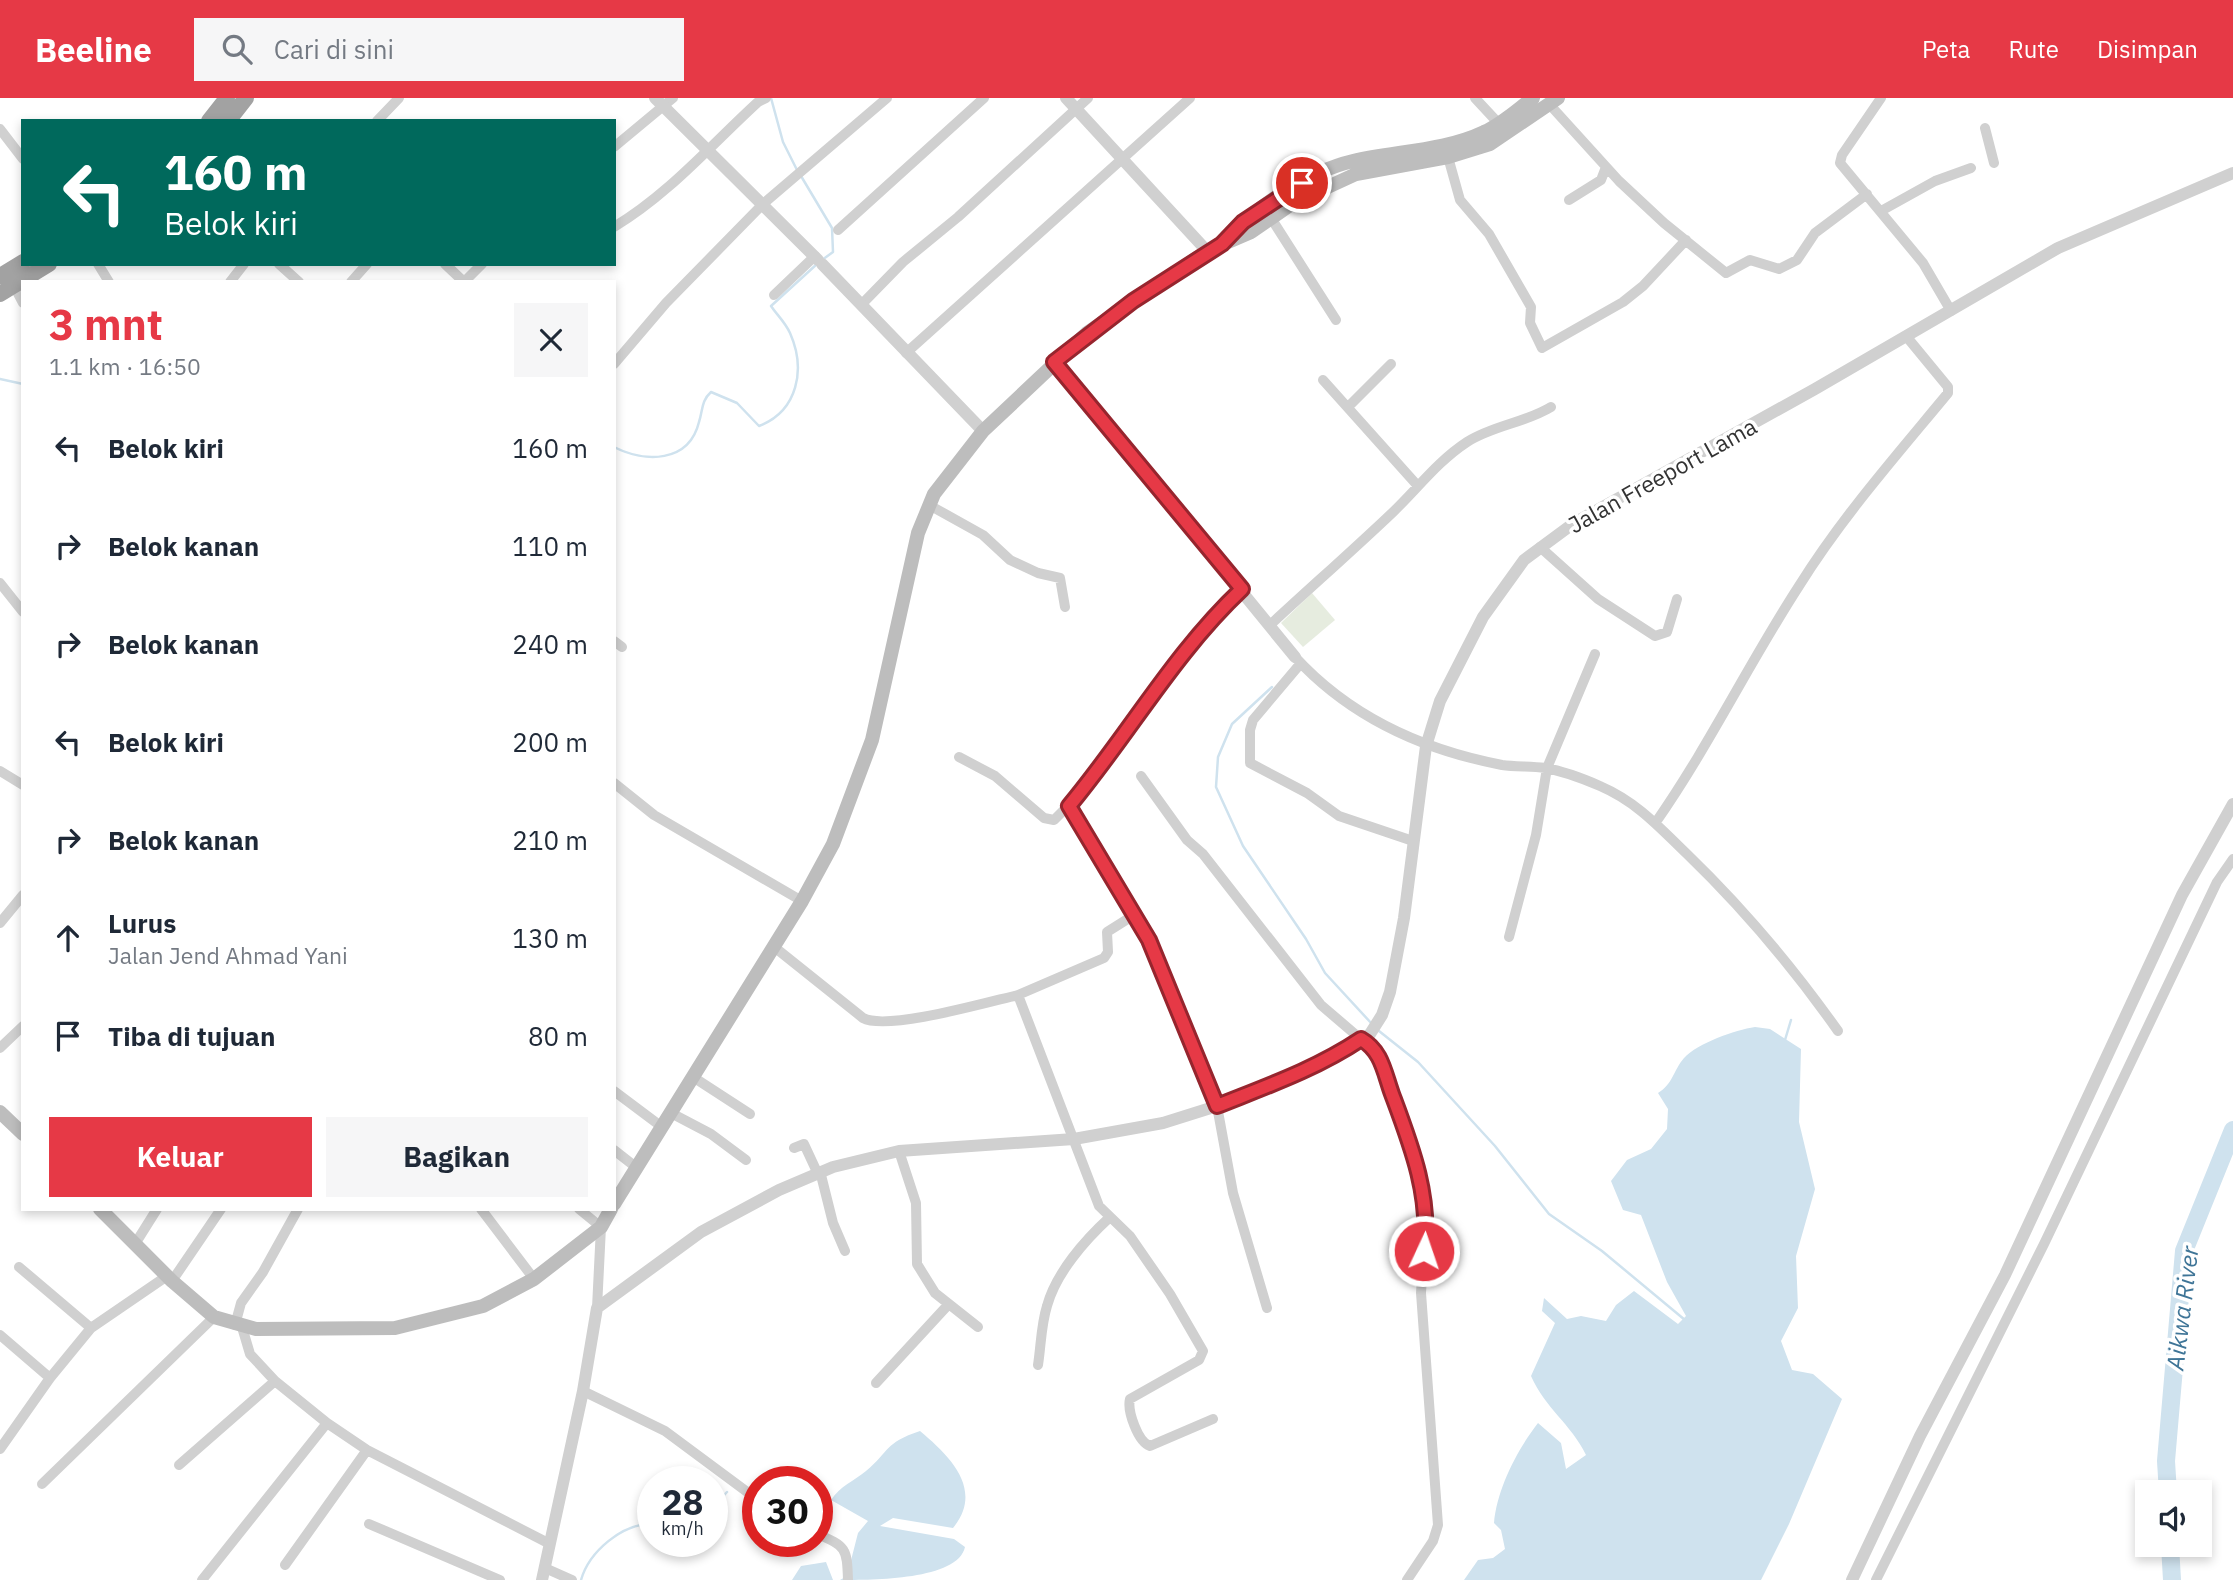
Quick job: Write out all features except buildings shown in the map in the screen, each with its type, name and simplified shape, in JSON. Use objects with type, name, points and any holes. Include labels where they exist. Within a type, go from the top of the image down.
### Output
[{"type":"highway","points":[[211,119],[227,98]]},
{"type":"highway","points":[[230,119],[246,98]]},
{"type":"highway","points":[[5,285],[21,265]]},
{"type":"highway","points":[[5,285],[45,266]]},
{"type":"main road","points":[[616,1202],[802,901],[834,844],[872,740],[908,573],[929,505],[951,469],[983,431],[1054,362],[1099,325],[1207,251],[1251,232],[1293,202],[1356,174],[1448,157],[1490,144],[1533,98]]},
{"type":"main road","points":[[1222,244],[1243,222],[1317,175],[1350,162],[1455,142],[1503,128],[1554,101]]},
{"type":"main road","points":[[0,1112],[20,1125]]},
{"type":"main road","points":[[102,1211],[170,1279],[215,1317],[238,1326],[395,1328],[483,1306],[534,1279],[601,1227],[610,1211]]},
{"type":"street","points":[[379,119],[399,98]]},
{"type":"street","points":[[616,362],[666,303],[762,204],[887,98]]},
{"type":"street","points":[[838,230],[984,98]]},
{"type":"street","points":[[1066,98],[1207,251]]},
{"type":"street","points":[[861,305],[903,262],[958,217],[1088,98]]},
{"type":"street","points":[[906,353],[1190,98]]},
{"type":"street","points":[[1475,98],[1503,128]]},
{"type":"street","points":[[1881,98],[1840,159],[1842,168],[1867,194],[1923,263],[1951,311]]},
{"type":"street","points":[[616,226],[670,188],[707,149],[762,100]]},
{"type":"street","points":[[616,145],[664,101],[707,149],[983,431]]},
{"type":"street","points":[[1554,101],[1606,167],[1726,273],[1750,260],[1779,270],[1797,260],[1815,233],[1867,194]]},
{"type":"street","points":[[1985,128],[1994,163]]},
{"type":"street","points":[[0,129],[21,156]]},
{"type":"street","points":[[1448,157],[1460,200],[1489,234],[1531,307],[1530,323],[1542,348],[1623,302],[1643,286],[1686,240]]},
{"type":"street","points":[[1569,200],[1601,180],[1606,167]]},
{"type":"street","points":[[1881,211],[1935,181],[1971,168]]},
{"type":"street","name":"Jalan Freeport Lama","points":[[1365,1037],[1382,1016],[1390,992],[1404,918],[1426,746],[1440,701],[1483,617],[1509,578],[1541,547],[1574,523],[2058,248],[2233,173]]},
{"type":"street","points":[[1270,218],[1336,320]]},
{"type":"street","points":[[774,295],[818,260]]},
{"type":"street","points":[[281,266],[297,280]]},
{"type":"street","points":[[353,280],[365,266]]},
{"type":"street","points":[[447,266],[462,280]]},
{"type":"street","points":[[466,280],[479,266]]},
{"type":"street","points":[[5,285],[21,301]]},
{"type":"street","points":[[1653,818],[1690,772],[1805,576],[1899,451],[1948,393],[1944,383],[1906,336]]},
{"type":"street","points":[[1054,362],[1298,660],[1338,697],[1426,746],[1506,765],[1547,768],[1598,785],[1637,806],[1653,818],[1761,929],[1838,1031]]},
{"type":"street","points":[[1348,407],[1391,364]]},
{"type":"street","points":[[1323,380],[1417,485]]},
{"type":"street","points":[[1270,625],[1396,509],[1417,485],[1479,436],[1505,424],[1534,417],[1551,407]]},
{"type":"street","points":[[929,505],[983,535],[1021,565],[1060,578],[1065,607]]},
{"type":"street","points":[[1541,547],[1598,599],[1655,636],[1667,632],[1677,599]]},
{"type":"street","points":[[0,583],[21,609]]},
{"type":"street","points":[[958,757],[995,776],[1049,821],[1069,806],[1144,710],[1187,646],[1242,589]]},
{"type":"street","points":[[1509,937],[1536,835],[1547,768],[1595,654]]},
{"type":"street","points":[[1298,660],[1253,720],[1250,730],[1250,763],[1312,795],[1339,816],[1413,841]]},
{"type":"street","points":[[0,771],[21,784]]},
{"type":"street","points":[[1141,776],[1187,840],[1203,854],[1316,999],[1365,1037],[1381,1059],[1408,1133],[1426,1214],[1421,1293],[1438,1525],[1433,1541],[1406,1580]]},
{"type":"street","points":[[616,785],[654,815],[802,901]]},
{"type":"street","points":[[1852,1580],[1920,1436],[2005,1275],[2182,895],[2233,804]]},
{"type":"street","points":[[1069,806],[1155,954],[1217,1106],[1233,1193],[1267,1308]]},
{"type":"street","points":[[1876,1580],[2044,1244],[2217,882],[2233,859]]},
{"type":"street","points":[[0,923],[21,897]]},
{"type":"street","points":[[773,946],[863,1018],[875,1023],[934,1014],[1018,995],[1104,958],[1108,953],[1107,932],[1134,915]]},
{"type":"street","points":[[1018,995],[1100,1206],[1130,1236],[1170,1294],[1203,1351],[1199,1360],[1130,1399],[1129,1407],[1142,1441],[1150,1446],[1213,1419]]},
{"type":"street","points":[[0,1048],[21,1028]]},
{"type":"street","points":[[597,1308],[701,1232],[818,1172],[899,1151],[1074,1139],[1163,1123],[1217,1106],[1306,1070],[1344,1052],[1365,1037]]},
{"type":"street","points":[[693,1077],[750,1114]]},
{"type":"street","points":[[616,1092],[662,1127]]},
{"type":"street","points":[[671,1112],[711,1134],[746,1160]]},
{"type":"street","points":[[794,1148],[804,1144],[818,1172],[833,1223],[845,1251]]},
{"type":"street","points":[[899,1151],[916,1203],[916,1264],[947,1306],[978,1328]]},
{"type":"street","points":[[616,1152],[637,1168]]},
{"type":"street","points":[[135,1244],[157,1211]]},
{"type":"street","points":[[2,1442],[91,1328],[170,1279],[220,1211]]},
{"type":"street","points":[[297,1211],[263,1272],[241,1303],[238,1326],[248,1351],[275,1381],[327,1423],[367,1450],[550,1544]]},
{"type":"street","points":[[483,1211],[534,1279]]},
{"type":"street","points":[[572,1580],[543,1574],[583,1391],[597,1308],[601,1227],[581,1211]]},
{"type":"street","points":[[1038,1366],[1047,1304],[1086,1241],[1110,1218]]},
{"type":"street","points":[[19,1267],[91,1328]]},
{"type":"street","points":[[876,1382],[947,1306]]},
{"type":"street","points":[[42,1484],[215,1317]]},
{"type":"street","points":[[0,1335],[50,1378]]},
{"type":"street","points":[[179,1465],[275,1381]]},
{"type":"street","points":[[583,1391],[657,1426],[742,1488]]},
{"type":"street","points":[[202,1580],[327,1423]]},
{"type":"street","points":[[285,1565],[367,1450]]},
{"type":"street","points":[[369,1524],[500,1580]]},
{"type":"street","points":[[833,1542],[843,1547],[848,1565],[848,1580]]},
{"type":"shaded area","points":[[1312,593],[1335,620],[1303,647],[1281,623]]},
{"type":"water","points":[[1755,1027],[1770,1029],[1801,1049],[1799,1122],[1815,1189],[1796,1256],[1798,1308],[1781,1341],[1792,1370],[1813,1374],[1842,1399],[1789,1524],[1761,1580],[1464,1580],[1478,1560],[1493,1558],[1505,1549],[1501,1530],[1494,1523],[1499,1497],[1516,1458],[1538,1423],[1561,1443],[1566,1469],[1586,1455],[1543,1397],[1531,1376],[1555,1323],[1542,1311],[1544,1298],[1567,1319],[1581,1316],[1606,1321],[1616,1305],[1634,1291],[1678,1324],[1686,1316],[1667,1282],[1641,1215],[1623,1210],[1611,1181],[1627,1160],[1651,1149],[1667,1129],[1668,1109],[1658,1093],[1667,1086],[1684,1058],[1698,1047],[1717,1038]]},
{"type":"water","points":[[920,1431],[952,1463],[964,1487],[962,1514],[953,1528],[893,1518],[880,1526],[954,1539],[965,1547],[959,1558],[931,1572],[892,1578],[840,1580],[847,1576],[858,1533],[868,1521],[833,1501],[833,1498],[874,1464],[893,1444]]},
{"type":"water","points":[[826,1562],[833,1580],[792,1580],[801,1566]]},
{"type":"waterway","points":[[771,98],[783,142],[797,170]]},
{"type":"waterway","points":[[801,176],[832,228],[833,252],[822,260]]},
{"type":"waterway","points":[[616,448],[639,456],[652,457],[676,452],[694,436],[704,402],[711,392],[737,403],[759,426],[783,410],[795,387],[797,361],[790,333],[771,306],[817,264]]},
{"type":"waterway","points":[[0,379],[21,384]]},
{"type":"waterway","points":[[1272,687],[1232,724],[1218,757],[1216,787],[1243,846],[1306,939],[1325,973],[1372,1024]]},
{"type":"waterway","points":[[1785,1040],[1791,1020]]},
{"type":"waterway","points":[[1379,1031],[1418,1062],[1495,1146],[1549,1214],[1602,1251],[1685,1320]]},
{"type":"waterway","name":"Aikwa River","points":[[2167,1480],[2166,1461],[2184,1251],[2233,1130]]},
{"type":"waterway","points":[[581,1580],[591,1559],[608,1541],[637,1526]]},
{"type":"waterway","name":"Aikwa River","points":[[2171,1557],[2172,1580]]},
{"type":"route","points":[[1302,183],[1286,191],[1243,222],[1222,244],[1207,251],[1087,333],[1054,362],[1242,589],[1209,620],[1187,646],[1144,710],[1069,806],[1149,940],[1217,1106],[1306,1070],[1344,1052],[1361,1039],[1377,1053],[1408,1133],[1423,1190],[1427,1233],[1424,1251]]}]
